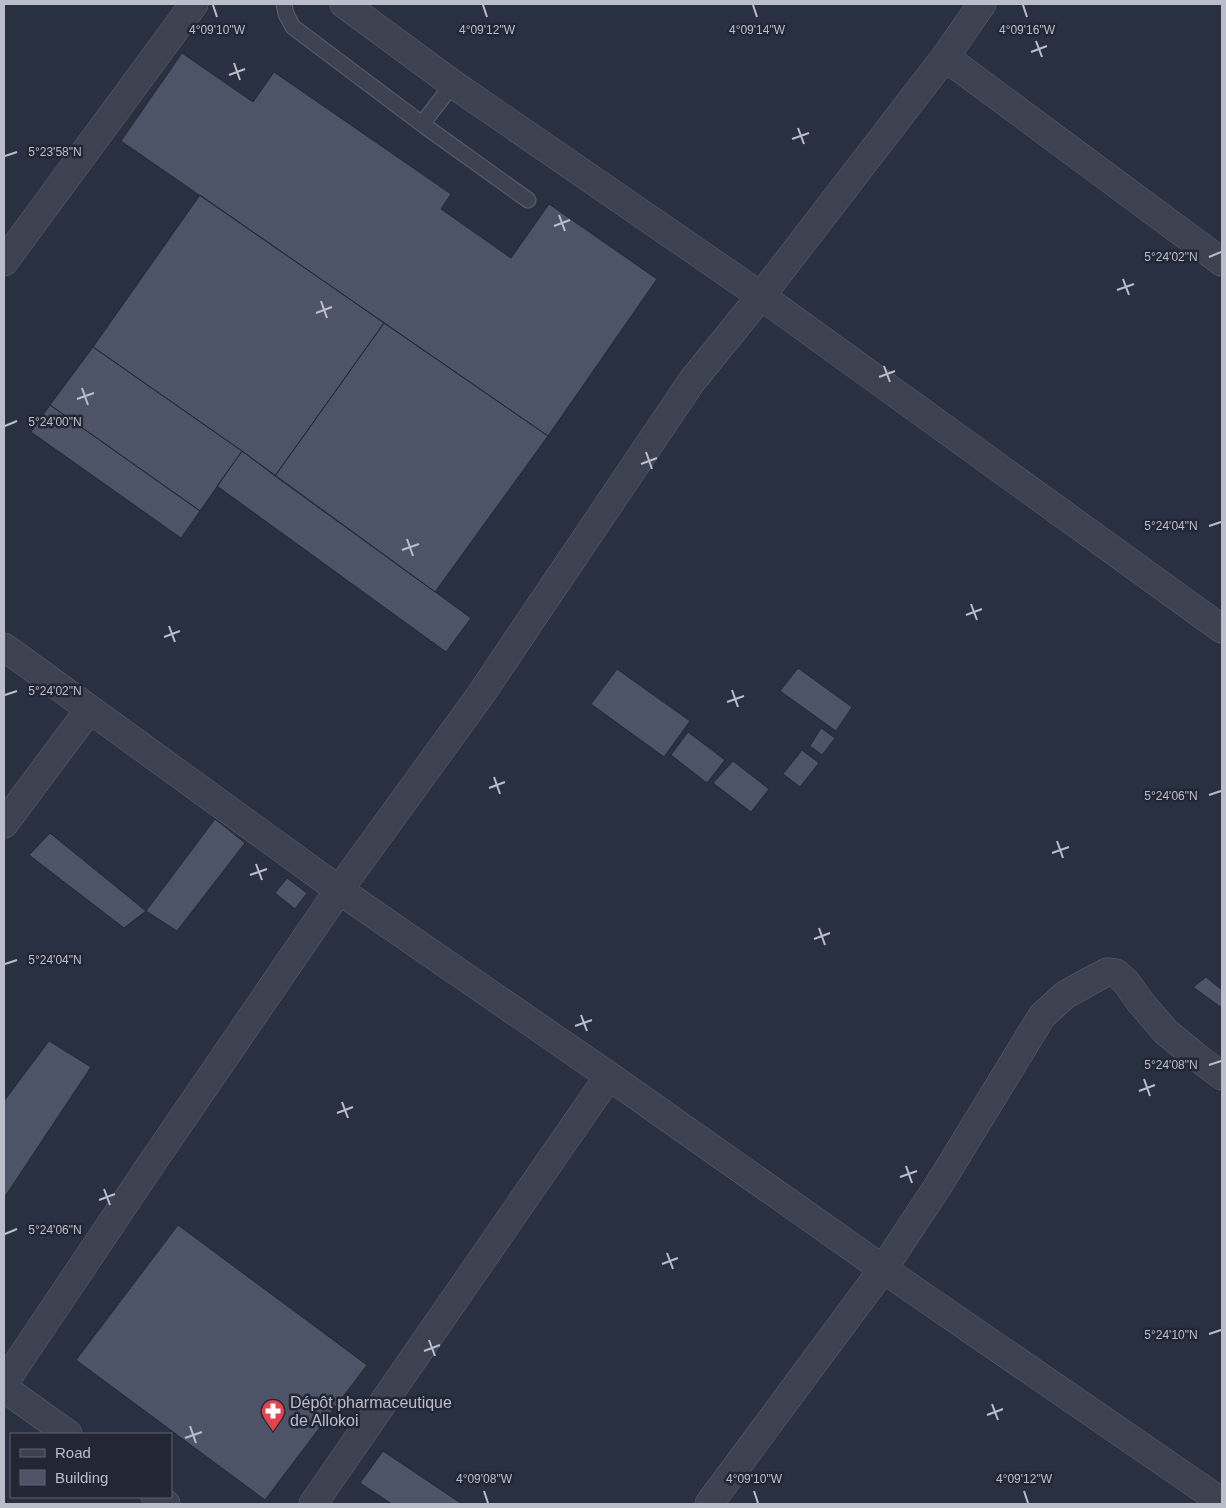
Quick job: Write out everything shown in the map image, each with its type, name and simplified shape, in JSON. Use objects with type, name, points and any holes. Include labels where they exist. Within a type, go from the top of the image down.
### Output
[{"type":"street","points":[[4,262],[194,4]]},
{"type":"street","points":[[344,4],[453,84],[761,296],[1222,629]]},
{"type":"street","points":[[4,1383],[338,890],[479,697],[692,381],[761,296],[945,57],[982,4]]},
{"type":"street","points":[[945,57],[1222,262]]},
{"type":"street","points":[[4,647],[338,890],[1222,1502]]},
{"type":"street","points":[[4,824],[90,710]]},
{"type":"street","points":[[709,1504],[883,1269],[938,1186],[1042,1016],[1065,995],[1107,972],[1116,974],[1126,982],[1166,1032],[1222,1076]]},
{"type":"street","points":[[313,1504],[609,1076]]},
{"type":"street","points":[[4,1388],[67,1433]]},
{"type":"lane","points":[[284,4],[292,27],[528,200]]},
{"type":"lane","points":[[422,124],[453,84]]},
{"type":"building","points":[[182,53],[253,102],[274,72],[451,194],[441,209],[511,258],[549,204],[657,279],[548,436],[121,141]]},
{"type":"building","points":[[200,195],[384,323],[275,476],[93,347]]},
{"type":"building","points":[[384,323],[548,436],[435,592],[275,476]]},
{"type":"building","points":[[93,347],[242,451],[200,511],[50,405]]},
{"type":"building","points":[[50,405],[200,511],[181,538],[31,432]]},
{"type":"building","points":[[242,451],[471,618],[446,652],[217,486]]},
{"type":"building","points":[[798,668],[852,707],[836,731],[780,691]]},
{"type":"building","points":[[617,669],[690,721],[664,757],[591,704]]},
{"type":"building","points":[[821,728],[835,738],[822,755],[810,746]]},
{"type":"building","points":[[688,732],[725,760],[707,783],[671,755]]},
{"type":"building","points":[[802,750],[819,763],[800,787],[783,774]]},
{"type":"building","points":[[733,761],[769,789],[751,812],[713,783]]},
{"type":"building","points":[[215,819],[245,843],[177,931],[146,911]]},
{"type":"building","points":[[50,833],[146,911],[124,928],[29,855]]},
{"type":"building","points":[[287,878],[307,893],[295,909],[275,893]]},
{"type":"building","points":[[1206,977],[1222,990],[1222,1008],[1193,987]]},
{"type":"building","points":[[49,1041],[91,1067],[4,1198],[4,1101]]},
{"type":"building","points":[[178,1225],[367,1365],[265,1500],[76,1360]]},
{"type":"building","points":[[383,1451],[462,1504],[392,1504],[360,1483]]},
{"type":"place","name":"Dépôt pharmaceutique de Allokoi","points":[[273,1432]]}]
